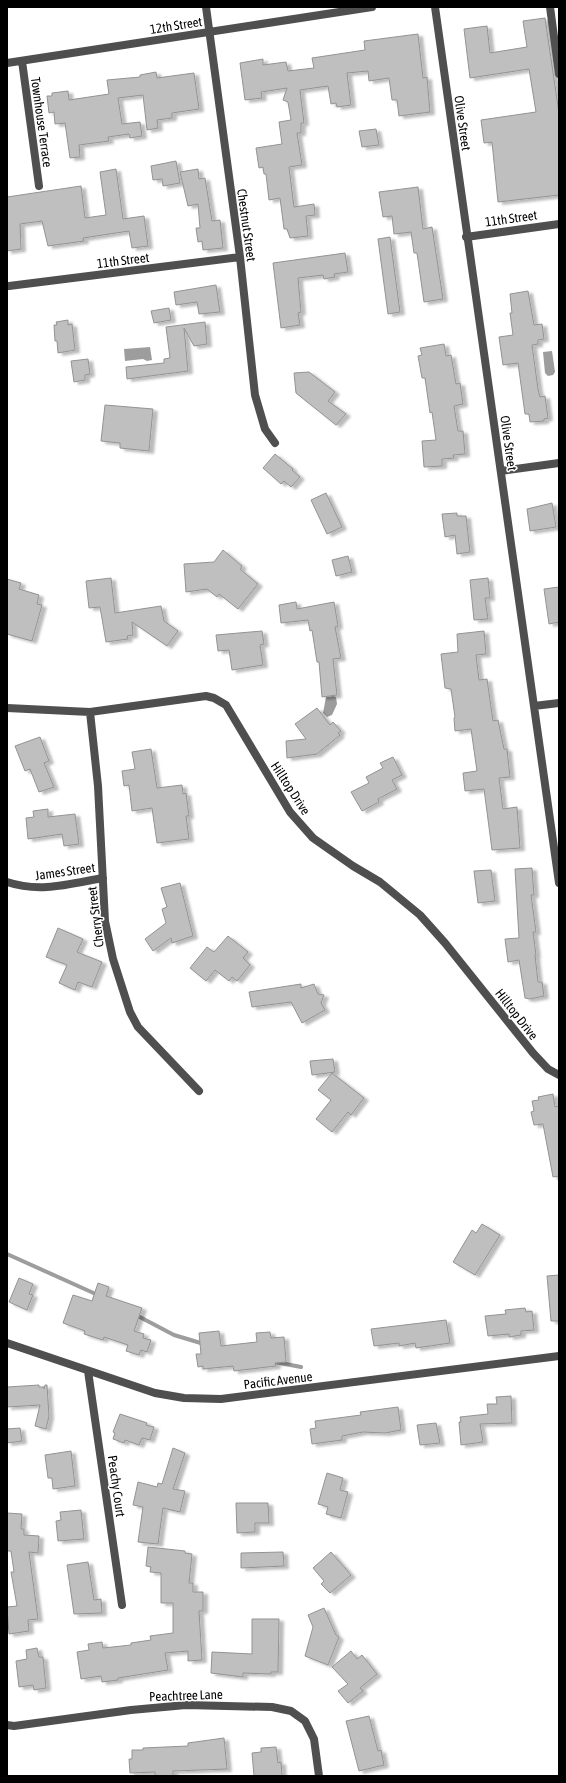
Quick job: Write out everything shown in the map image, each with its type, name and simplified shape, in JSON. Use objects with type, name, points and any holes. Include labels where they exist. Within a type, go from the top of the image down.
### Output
[{"type":"street","name":"Chestnut Street","points":[[206,7],[208,32],[240,257],[255,395],[265,428],[275,443]]},
{"type":"street","name":"12th Street","points":[[7,63],[372,7]]},
{"type":"street","name":"Olive Street","points":[[435,7],[466,237],[501,471],[559,883]]},
{"type":"street","points":[[550,7],[559,74]]},
{"type":"street","name":"Townhouse Terrace","points":[[22,61],[39,186]]},
{"type":"street","name":"11th Street","points":[[466,237],[559,224]]},
{"type":"street","name":"11th Street","points":[[10,286],[240,257]]},
{"type":"street","points":[[501,471],[559,463]]},
{"type":"street","name":"Hilltop Drive","points":[[7,708],[90,712],[206,696],[214,698],[226,705],[290,812],[313,838],[352,866],[380,882],[420,915],[445,943],[533,1054],[548,1069],[559,1075]]},
{"type":"street","points":[[534,706],[559,703]]},
{"type":"street","name":"Cherry Street","points":[[90,712],[98,786],[105,920],[113,959],[130,1012],[138,1027],[198,1091]]},
{"type":"street","name":"James Street","points":[[7,882],[30,888],[51,887],[103,878]]},
{"type":"street","name":"Pacific Avenue","points":[[7,1343],[155,1393],[184,1398],[221,1399],[559,1356]]},
{"type":"street","name":"Peachy Court","points":[[88,1371],[122,1605]]},
{"type":"street","name":"Peachtree Lane","points":[[7,1725],[14,1726],[131,1710],[180,1706],[272,1706],[292,1711],[305,1721],[314,1739],[319,1776]]},
{"type":"shaded area","points":[[150,347],[152,360],[147,361],[143,359],[125,361],[124,349]]},
{"type":"shaded area","points":[[552,351],[555,372],[553,375],[548,376],[545,373],[543,352]]},
{"type":"shaded area","points":[[326,697],[336,697],[337,704],[332,715],[327,717],[323,713]]},
{"type":"building","points":[[545,18],[559,113],[559,195],[498,202],[492,142],[484,143],[481,120],[536,112],[529,69],[470,78],[464,29],[487,26],[490,53],[527,47],[523,21]]},
{"type":"building","points":[[418,34],[423,78],[427,77],[430,112],[399,116],[397,100],[392,100],[389,78],[369,81],[368,71],[347,73],[351,105],[337,107],[336,103],[331,104],[328,86],[300,90],[304,123],[301,123],[301,133],[297,133],[302,165],[289,167],[294,207],[314,204],[315,215],[306,216],[308,236],[290,238],[287,229],[284,229],[280,198],[269,200],[266,174],[264,174],[263,167],[259,168],[256,148],[282,144],[279,122],[291,120],[288,102],[283,100],[287,88],[261,92],[262,98],[245,100],[240,63],[263,59],[263,65],[286,62],[288,71],[314,68],[312,58],[365,50],[364,41]]},
{"type":"building","points":[[156,72],[157,78],[194,73],[199,109],[172,113],[172,118],[157,120],[158,128],[147,130],[143,95],[118,98],[122,124],[140,122],[142,136],[130,138],[129,134],[108,137],[109,141],[79,145],[80,157],[70,158],[65,123],[55,124],[54,112],[49,113],[47,96],[52,96],[52,93],[68,91],[69,100],[109,94],[107,80],[140,77],[140,75]]},
{"type":"building","points":[[376,129],[379,145],[362,147],[359,131]]},
{"type":"building","points":[[176,161],[180,183],[163,186],[162,179],[153,180],[151,166]]},
{"type":"building","points":[[116,169],[123,219],[144,216],[148,246],[132,248],[129,231],[83,238],[84,241],[48,246],[42,221],[20,224],[21,249],[7,251],[7,197],[81,186],[85,218],[106,215],[100,172]]},
{"type":"building","points":[[198,169],[199,179],[205,178],[212,221],[220,220],[223,248],[203,250],[202,241],[198,242],[196,228],[200,228],[198,204],[188,206],[180,172]]},
{"type":"building","points":[[418,187],[423,229],[432,227],[443,299],[424,302],[417,253],[414,253],[411,232],[394,234],[392,216],[383,217],[379,192]]},
{"type":"building","points":[[390,237],[400,312],[388,314],[378,239]]},
{"type":"building","points":[[345,253],[348,272],[334,274],[335,277],[324,279],[323,275],[298,278],[301,312],[298,313],[300,325],[281,328],[273,263]]},
{"type":"building","points":[[216,285],[220,312],[199,314],[197,302],[176,305],[174,292]]},
{"type":"building","points":[[528,291],[534,325],[542,324],[544,339],[538,340],[538,344],[532,345],[538,389],[540,397],[545,396],[548,418],[544,419],[544,421],[530,422],[529,414],[525,414],[518,363],[503,365],[499,337],[513,335],[510,313],[512,313],[510,294]]},
{"type":"building","points":[[169,308],[171,320],[154,323],[151,311]]},
{"type":"building","points":[[68,320],[68,325],[72,324],[75,350],[58,353],[57,341],[55,341],[54,325],[57,325],[56,322]]},
{"type":"building","points":[[205,322],[207,344],[194,346],[184,328],[188,371],[127,379],[126,367],[164,363],[164,359],[170,358],[166,327]]},
{"type":"building","points":[[444,344],[446,356],[451,355],[456,384],[460,383],[463,404],[454,406],[458,431],[463,431],[465,454],[453,455],[454,458],[442,459],[442,466],[424,467],[422,441],[436,440],[425,378],[422,378],[418,356],[422,355],[420,348]]},
{"type":"building","points":[[88,359],[90,374],[85,375],[85,380],[74,382],[71,361]]},
{"type":"building","points":[[309,372],[335,392],[328,401],[346,414],[336,425],[296,393],[294,373]]},
{"type":"building","points":[[105,405],[153,409],[149,451],[120,448],[120,443],[101,441]]},
{"type":"building","points":[[275,454],[300,477],[291,487],[284,481],[281,484],[263,468]]},
{"type":"building","points":[[326,493],[342,527],[327,534],[311,500]]},
{"type":"building","points":[[552,503],[556,527],[530,531],[527,509]]},
{"type":"building","points":[[457,513],[457,516],[466,516],[470,552],[457,554],[455,535],[445,537],[442,514]]},
{"type":"building","points":[[223,550],[242,566],[240,569],[258,584],[238,609],[219,594],[217,597],[207,589],[186,592],[184,564],[214,562]]},
{"type":"building","points":[[348,556],[352,572],[336,576],[332,560]]},
{"type":"building","points":[[111,578],[115,613],[161,606],[164,621],[178,631],[167,646],[132,622],[133,635],[127,636],[128,639],[106,642],[100,607],[89,608],[86,581]]},
{"type":"building","points":[[488,578],[490,598],[485,598],[488,619],[474,620],[470,580]]},
{"type":"building","points":[[7,579],[21,583],[19,589],[39,595],[37,604],[42,605],[32,641],[7,634]]},
{"type":"building","points":[[559,587],[559,622],[549,624],[544,589]]},
{"type":"building","points":[[296,602],[297,609],[334,602],[338,626],[335,627],[341,658],[333,659],[337,695],[322,697],[319,662],[317,662],[312,630],[310,631],[308,620],[281,623],[279,605]]},
{"type":"building","points":[[262,631],[264,644],[260,645],[263,665],[232,670],[229,650],[218,651],[216,635]]},
{"type":"building","points":[[484,631],[486,654],[476,655],[479,680],[487,679],[493,721],[498,720],[504,749],[507,749],[510,777],[499,778],[503,809],[517,807],[520,848],[492,850],[484,789],[465,791],[463,773],[477,771],[471,729],[455,731],[455,717],[451,689],[445,688],[441,654],[458,652],[457,634]]},
{"type":"building","points":[[317,708],[330,725],[333,722],[341,731],[338,733],[340,735],[317,754],[287,758],[286,741],[306,739],[295,724]]},
{"type":"building","points":[[40,737],[49,761],[44,763],[54,787],[39,792],[30,769],[25,771],[15,746]]},
{"type":"building","points":[[151,749],[157,788],[182,785],[183,794],[186,793],[189,816],[186,816],[189,839],[157,843],[152,808],[132,811],[129,785],[124,786],[122,771],[135,769],[132,752]]},
{"type":"building","points":[[393,757],[402,775],[392,780],[397,789],[378,799],[379,802],[362,811],[351,792],[369,783],[366,777],[383,768],[380,763]]},
{"type":"building","points":[[48,809],[48,817],[75,814],[79,844],[64,846],[62,834],[28,839],[26,818],[34,817],[33,811]]},
{"type":"building","points":[[532,868],[534,895],[531,895],[536,932],[533,932],[535,955],[538,982],[542,982],[544,996],[530,999],[525,998],[519,960],[508,962],[505,939],[519,938],[515,869]]},
{"type":"building","points":[[491,870],[495,901],[478,903],[474,871]]},
{"type":"building","points":[[180,883],[193,936],[172,943],[171,938],[153,951],[145,939],[166,923],[162,909],[167,907],[161,888]]},
{"type":"building","points":[[58,928],[83,939],[77,952],[102,962],[92,987],[78,982],[75,990],[59,983],[67,965],[46,957]]},
{"type":"building","points":[[228,936],[248,952],[243,958],[250,965],[237,981],[232,977],[229,981],[215,970],[206,981],[190,968],[207,947],[214,952]]},
{"type":"building","points":[[301,984],[301,988],[314,984],[318,994],[324,995],[321,1003],[325,1010],[302,1023],[291,1002],[252,1007],[249,992]]},
{"type":"building","points":[[333,1059],[335,1072],[312,1075],[310,1061]]},
{"type":"building","points":[[332,1073],[364,1098],[351,1115],[348,1112],[332,1132],[316,1119],[331,1100],[318,1090]]},
{"type":"building","points":[[553,1094],[555,1107],[559,1106],[559,1176],[553,1177],[543,1124],[534,1125],[531,1112],[534,1111],[532,1101],[539,1100],[538,1097]]},
{"type":"building","points":[[482,1224],[500,1235],[475,1275],[453,1262],[472,1230],[476,1233]]},
{"type":"building","points":[[559,1275],[559,1321],[551,1321],[547,1276]]},
{"type":"building","points":[[19,1278],[33,1284],[29,1294],[33,1295],[27,1310],[9,1302]]},
{"type":"building","points":[[98,1283],[109,1287],[106,1296],[142,1308],[134,1331],[144,1334],[143,1338],[151,1340],[147,1352],[141,1350],[139,1355],[126,1351],[128,1345],[104,1337],[103,1340],[84,1334],[85,1331],[63,1323],[73,1295],[92,1301]]},
{"type":"building","points":[[525,1308],[526,1312],[532,1311],[534,1330],[521,1331],[521,1335],[509,1337],[509,1334],[488,1336],[485,1316],[506,1314],[505,1310]]},
{"type":"building","points":[[446,1320],[450,1343],[416,1348],[415,1343],[399,1346],[399,1343],[374,1346],[371,1329]]},
{"type":"building","points":[[219,1331],[221,1346],[257,1342],[256,1333],[270,1332],[271,1338],[284,1337],[286,1362],[275,1363],[276,1366],[234,1371],[233,1366],[203,1369],[203,1366],[198,1367],[196,1354],[201,1354],[199,1333]]},
{"type":"building","points":[[39,1385],[39,1387],[44,1387],[44,1389],[45,1385],[47,1385],[49,1416],[46,1429],[35,1426],[40,1405],[7,1407],[7,1387]]},
{"type":"building","points":[[511,1396],[512,1423],[480,1424],[483,1442],[461,1445],[460,1417],[488,1414],[487,1404],[497,1404],[496,1397]]},
{"type":"building","points":[[398,1407],[401,1430],[385,1433],[363,1432],[342,1436],[342,1440],[312,1444],[310,1429],[316,1428],[315,1421],[361,1415],[360,1412]]},
{"type":"building","points":[[120,1414],[147,1423],[146,1425],[154,1427],[150,1440],[142,1438],[139,1445],[125,1440],[124,1443],[113,1439],[115,1433],[113,1432]]},
{"type":"building","points":[[436,1423],[440,1443],[420,1445],[417,1425]]},
{"type":"building","points":[[20,1428],[22,1441],[7,1443],[7,1429]]},
{"type":"building","points":[[173,1448],[185,1453],[173,1489],[185,1491],[180,1512],[163,1508],[158,1544],[138,1542],[143,1507],[133,1505],[138,1482],[157,1487],[158,1483],[162,1484]]},
{"type":"building","points":[[71,1451],[75,1486],[53,1489],[52,1478],[48,1478],[45,1455]]},
{"type":"building","points":[[327,1473],[343,1478],[340,1490],[348,1492],[341,1518],[326,1514],[328,1507],[318,1504]]},
{"type":"building","points":[[236,1503],[268,1503],[269,1523],[255,1523],[255,1532],[237,1533]]},
{"type":"building","points":[[81,1510],[84,1539],[58,1541],[56,1521],[61,1520],[60,1512]]},
{"type":"building","points":[[7,1513],[22,1514],[21,1529],[24,1529],[24,1535],[39,1536],[38,1553],[29,1552],[38,1619],[28,1620],[29,1631],[9,1634],[7,1607],[17,1606],[11,1572],[14,1572],[11,1551],[7,1551]]},
{"type":"building","points":[[148,1547],[185,1551],[185,1553],[192,1554],[189,1583],[193,1583],[193,1592],[203,1592],[203,1611],[199,1611],[202,1660],[188,1661],[188,1651],[165,1653],[168,1670],[102,1682],[101,1676],[81,1679],[77,1652],[89,1650],[88,1644],[102,1642],[103,1648],[131,1645],[131,1643],[151,1640],[150,1636],[173,1633],[173,1603],[161,1603],[161,1573],[150,1572],[151,1567],[146,1566]]},
{"type":"building","points":[[283,1552],[284,1566],[241,1568],[241,1553]]},
{"type":"building","points":[[331,1552],[351,1575],[330,1593],[321,1584],[324,1581],[313,1568]]},
{"type":"building","points":[[88,1562],[94,1600],[101,1599],[102,1613],[74,1614],[67,1565]]},
{"type":"building","points":[[324,1608],[336,1635],[339,1637],[328,1665],[305,1656],[313,1627],[308,1615]]},
{"type":"building","points":[[252,1619],[279,1619],[278,1672],[271,1672],[271,1674],[243,1673],[243,1677],[211,1673],[212,1652],[252,1654]]},
{"type":"building","points":[[37,1648],[39,1657],[43,1657],[46,1688],[34,1690],[33,1685],[19,1687],[16,1661],[27,1659],[26,1650]]},
{"type":"building","points":[[351,1651],[357,1659],[362,1655],[377,1674],[360,1688],[363,1691],[348,1703],[338,1691],[348,1684],[332,1667]]},
{"type":"building","points":[[369,1716],[378,1751],[381,1750],[384,1765],[359,1771],[346,1721]]},
{"type":"building","points":[[224,1738],[227,1769],[173,1771],[173,1776],[155,1776],[155,1772],[130,1773],[129,1759],[132,1759],[132,1750],[143,1750],[143,1748],[188,1746],[188,1743]]},
{"type":"building","points":[[276,1747],[278,1763],[281,1762],[282,1776],[254,1776],[252,1753],[261,1752],[261,1748]]},
{"type":"waterway","points":[[7,1254],[98,1295]]},
{"type":"waterway","points":[[136,1315],[174,1335],[204,1344]]},
{"type":"waterway","points":[[275,1362],[301,1367]]}]
